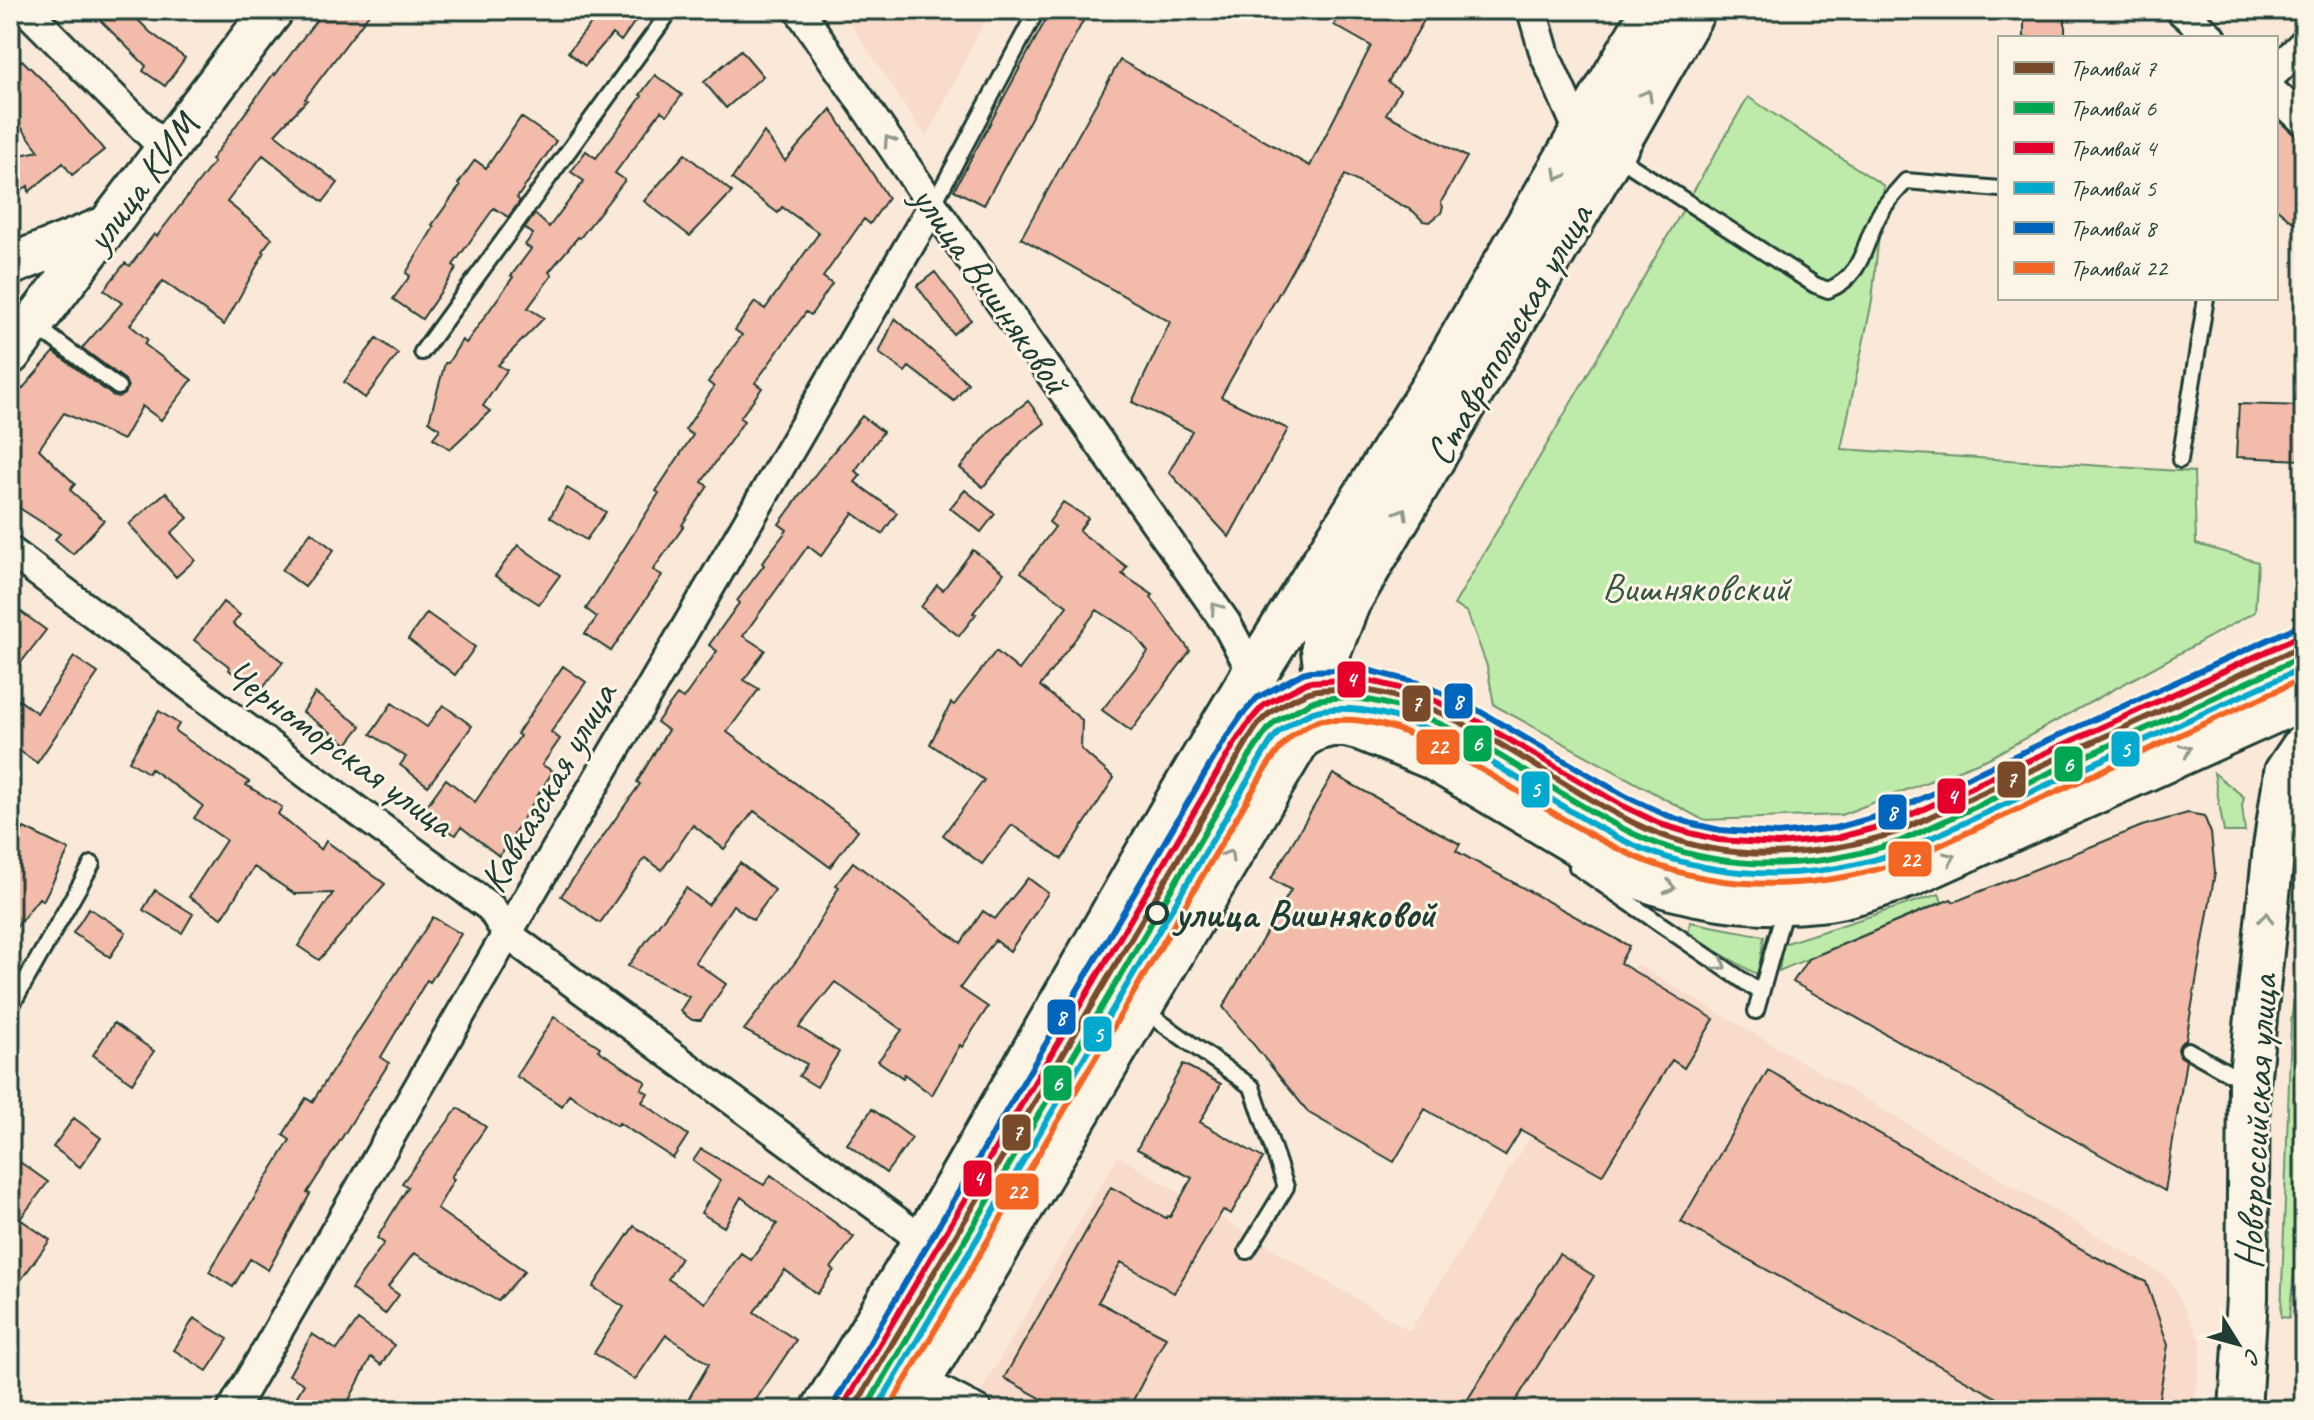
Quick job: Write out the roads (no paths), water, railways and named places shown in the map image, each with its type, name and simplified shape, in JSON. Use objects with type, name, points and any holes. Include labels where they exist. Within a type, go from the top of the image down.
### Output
[{"type":"main road","name":"улица КИМ","points":[[21,338],[273,10]]},
{"type":"main road","name":"Ставропольская улица","points":[[910,1395],[1299,737],[1325,660],[1349,604],[1597,145],[1654,10]]},
{"type":"main road","name":"Ставропольская улица","points":[[824,1410],[925,1242],[1253,676],[1435,385],[1597,145],[1695,10]]},
{"type":"main road","points":[[10,265],[108,226]]},
{"type":"main road","name":"Ставропольская улица","points":[[1325,660],[1325,637],[1334,597],[1360,535],[1435,385]]},
{"type":"main road","points":[[1325,660],[1334,678],[1352,700],[1384,727],[1625,871],[1653,883],[1738,899],[1820,899],[1909,875],[2304,697]]},
{"type":"main road","points":[[1299,737],[1315,728],[1346,724],[1431,756]]},
{"type":"main road","name":"Новороссийская улица","points":[[2240,1410],[2239,1293],[2249,1084],[2285,772],[2304,744]]},
{"type":"main road","name":"Новороссийская улица","points":[[2217,1410],[2239,1293]]},
{"type":"street","points":[[26,10],[166,150]]},
{"type":"street","name":"улица Вишняковой","points":[[799,10],[1226,623],[1281,722],[1299,737]]},
{"type":"street","points":[[1532,10],[1545,55],[1597,145]]},
{"type":"street","points":[[2180,10],[2210,36]]},
{"type":"street","points":[[2278,69],[2304,43]]},
{"type":"street","points":[[2278,97],[2304,121]]},
{"type":"street","name":"Кавказская улица","points":[[232,1410],[933,205]]},
{"type":"street","name":"Черноморская улица","points":[[10,551],[491,908],[507,934],[925,1242]]},
{"type":"street","points":[[910,1395],[977,1410]]},
{"type":"lane","points":[[422,352],[671,10]]},
{"type":"lane","points":[[933,205],[1037,10]]},
{"type":"lane","points":[[1597,145],[1815,285],[1828,290],[1843,284],[1859,265],[1881,210],[1906,181],[1998,189]]},
{"type":"lane","points":[[2180,460],[2206,300]]},
{"type":"lane","points":[[21,338],[118,387]]},
{"type":"lane","points":[[1431,756],[1516,823]]},
{"type":"lane","points":[[1567,860],[1761,993]]},
{"type":"lane","points":[[10,1008],[92,864]]},
{"type":"lane","points":[[1756,1011],[1787,900]]},
{"type":"lane","points":[[1138,1006],[1252,1087],[1286,1187],[1247,1251]]},
{"type":"lane","points":[[2188,1050],[2249,1084]]},
{"type":"tram line","name":"8","points":[[836,1400],[1224,741],[1257,698],[1303,673],[1363,669],[1419,683],[1474,708],[1627,797],[1666,815],[1720,830],[1778,834],[1835,828],[1890,813],[2296,627]]},
{"type":"tram line","name":"4","points":[[844,1405],[1233,746],[1264,705],[1308,682],[1362,679],[1416,692],[1470,717],[1623,806],[1663,825],[1719,840],[1778,844],[1837,838],[1893,823],[2300,636]]},
{"type":"tram line","name":"7","points":[[853,1410],[1250,736],[1265,717],[1291,700],[1313,691],[1337,689],[1379,692],[1420,704],[1502,745],[1582,794],[1659,834],[1718,850],[1778,854],[1838,847],[1897,832],[2304,645]]},
{"type":"tram line","name":"6","points":[[865,1410],[1249,757],[1281,718],[1317,700],[1359,699],[1402,709],[1446,727],[1619,827],[1658,844],[1718,860],[1780,864],[1841,857],[1901,841],[2304,656]]},
{"type":"tram line","name":"5","points":[[876,1410],[1269,744],[1279,732],[1302,718],[1321,710],[1364,710],[1407,721],[1449,739],[1617,837],[1656,854],[1718,869],[1781,873],[1843,867],[1905,850],[2304,667]]},
{"type":"tram line","name":"22","points":[[888,1410],[1266,768],[1301,729],[1323,720],[1349,720],[1396,729],[1458,757],[1592,836],[1648,862],[1712,879],[1779,884],[1846,877],[1910,859],[2304,678]]},
{"type":"place","name":"улица Вишняковой","points":[[1157,913]]},
{"type":"park label","name":"Вишняковский","points":[[1696,587]]}]
